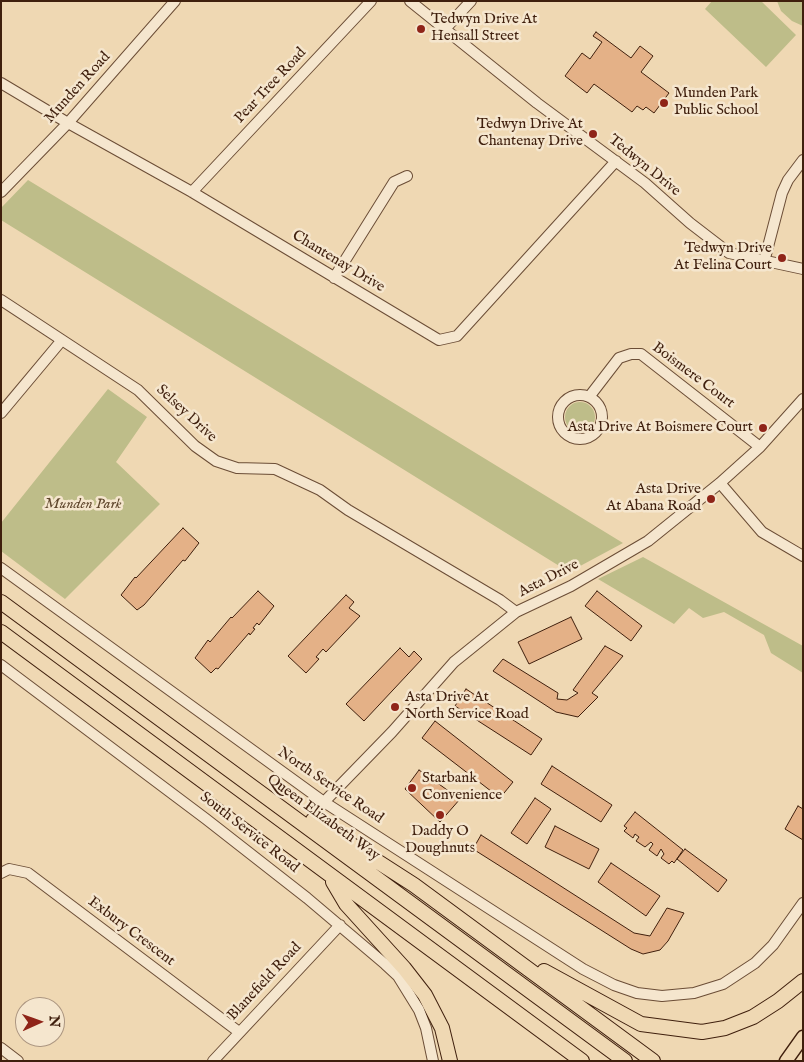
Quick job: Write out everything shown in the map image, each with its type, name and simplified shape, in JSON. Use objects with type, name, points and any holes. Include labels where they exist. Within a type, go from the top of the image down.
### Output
[{"type":"highway","name":"Queen Elizabeth Way","points":[[1,602],[625,1061]]},
{"type":"highway","points":[[1,632],[330,877],[582,1061]]},
{"type":"highway","points":[[232,772],[301,813],[414,885],[653,1061]]},
{"type":"highway","points":[[330,877],[346,904],[425,994],[442,1028],[450,1061]]},
{"type":"highway","points":[[490,941],[641,1024],[674,1030],[702,1032],[725,1028],[753,1017],[778,1002],[803,981]]},
{"type":"main road","points":[[786,1061],[803,1037]]},
{"type":"street","name":"Munden Road","points":[[1,192],[68,124],[175,1]]},
{"type":"street","name":"Pear Tree Road","points":[[192,192],[371,1]]},
{"type":"street","name":"Tedwyn Drive","points":[[410,1],[537,103],[645,183],[690,223],[729,253],[803,269]]},
{"type":"street","points":[[444,30],[471,1]]},
{"type":"street","name":"Chantenay Drive","points":[[1,83],[68,124],[192,192],[439,340],[457,336],[616,161]]},
{"type":"street","points":[[764,262],[782,193],[788,180],[803,160]]},
{"type":"street","points":[[334,278],[394,182],[408,176]]},
{"type":"street","name":"Selsey Drive","points":[[1,300],[138,390],[195,446],[216,461],[237,468],[275,470],[320,490],[348,510],[500,600],[516,612]]},
{"type":"street","points":[[1,413],[62,340]]},
{"type":"street","name":"Boismere Court","points":[[589,397],[619,358],[631,354],[641,354],[760,446]]},
{"type":"street","points":[[574,396],[589,397],[599,406],[601,413],[600,426],[596,432],[584,438],[570,437],[564,432],[558,419],[562,404],[574,396]]},
{"type":"street","name":"Asta Drive","points":[[324,802],[392,732],[454,662],[516,612],[571,586],[648,541],[720,483],[760,446],[803,399]]},
{"type":"street","points":[[720,483],[762,532],[803,556]]},
{"type":"street","name":"North Service Road","points":[[1,568],[324,802],[583,969],[614,985],[637,993],[679,995],[707,990],[723,984],[756,963],[773,945],[803,903]]},
{"type":"street","name":"South Service Road","points":[[1,665],[206,818],[340,925],[398,976],[409,992],[426,1028],[433,1061]]},
{"type":"street","name":"Exbury Crescent","points":[[1,873],[9,869],[28,873],[239,1032]]},
{"type":"street","name":"Blanefield Road","points":[[214,1061],[340,925]]},
{"type":"street","points":[[1,1048],[18,1061]]},
{"type":"green space","points":[[712,1],[761,1],[796,35],[766,67],[705,9]]},
{"type":"green space","points":[[777,1],[803,1],[803,26],[792,21],[781,11]]},
{"type":"green space","points":[[28,180],[623,543],[569,572],[1,220],[1,208]]},
{"type":"green space","name":"Munden Park","points":[[108,389],[147,417],[116,462],[160,504],[65,599],[1,551],[1,523]]},
{"type":"green space","points":[[580,402],[586,403],[594,411],[594,423],[586,431],[580,432],[574,431],[566,423],[565,417],[566,411],[574,403]]},
{"type":"green space","points":[[643,557],[803,646],[803,673],[771,653],[764,635],[724,612],[703,618],[689,608],[674,624],[598,579]]},
{"type":"building","points":[[596,32],[631,58],[640,46],[653,56],[641,72],[669,93],[654,113],[646,107],[643,110],[637,106],[632,112],[594,84],[587,93],[565,76],[582,53],[590,59],[602,42],[593,36]]},
{"type":"building","points":[[183,528],[199,543],[185,561],[183,560],[144,605],[137,610],[121,595],[135,577]]},
{"type":"building","points":[[258,591],[274,606],[259,625],[257,623],[250,635],[249,633],[218,669],[216,668],[211,673],[195,658],[208,640],[210,642],[231,617]]},
{"type":"building","points":[[597,591],[642,626],[631,641],[585,606]]},
{"type":"building","points":[[346,595],[354,602],[349,608],[360,616],[326,652],[323,649],[316,657],[319,659],[306,673],[288,656]]},
{"type":"building","points":[[571,617],[582,639],[529,664],[518,642]]},
{"type":"building","points":[[605,646],[623,656],[592,693],[598,697],[578,717],[556,712],[493,671],[503,659],[558,693],[557,699],[567,700],[578,693],[573,690]]},
{"type":"building","points":[[400,648],[409,657],[414,651],[422,659],[364,721],[346,704]]},
{"type":"building","points":[[466,689],[542,739],[531,755],[455,706]]},
{"type":"building","points":[[435,721],[513,782],[500,798],[422,738]]},
{"type":"building","points":[[552,766],[612,805],[601,822],[541,784]]},
{"type":"building","points":[[419,770],[460,799],[440,822],[405,789]]},
{"type":"building","points":[[535,798],[551,809],[527,844],[511,833]]},
{"type":"building","points":[[798,806],[803,809],[803,840],[785,829]]},
{"type":"building","points":[[635,812],[683,850],[674,863],[672,861],[669,864],[661,858],[664,854],[661,849],[657,856],[649,850],[653,844],[651,842],[645,847],[636,841],[639,837],[635,834],[633,838],[624,831],[627,828],[624,826]]},
{"type":"building","points":[[555,826],[599,849],[589,869],[545,847]]},
{"type":"building","points":[[481,835],[634,933],[650,936],[667,908],[684,913],[668,941],[660,950],[643,954],[631,949],[473,849]]},
{"type":"building","points":[[685,849],[727,880],[718,892],[677,859]]},
{"type":"building","points":[[611,863],[660,896],[646,916],[598,882]]},
{"type":"place","name":"Tedwyn Drive At Hensall Street","points":[[421,29]]},
{"type":"place","name":"Munden Park Public School","points":[[664,103]]},
{"type":"place","name":"Tedwyn Drive At Chantenay Drive","points":[[593,134]]},
{"type":"place","name":"Tedwyn Drive At Felina Court","points":[[782,258]]},
{"type":"place","name":"Asta Drive At Boismere Court","points":[[763,428]]},
{"type":"place","name":"Asta Drive At Abana Road","points":[[711,499]]},
{"type":"place","name":"Asta Drive At North Service Road","points":[[395,707]]},
{"type":"place","name":"Starbank Convenience","points":[[412,788]]},
{"type":"place","name":"Daddy O Doughnuts","points":[[440,815]]}]
